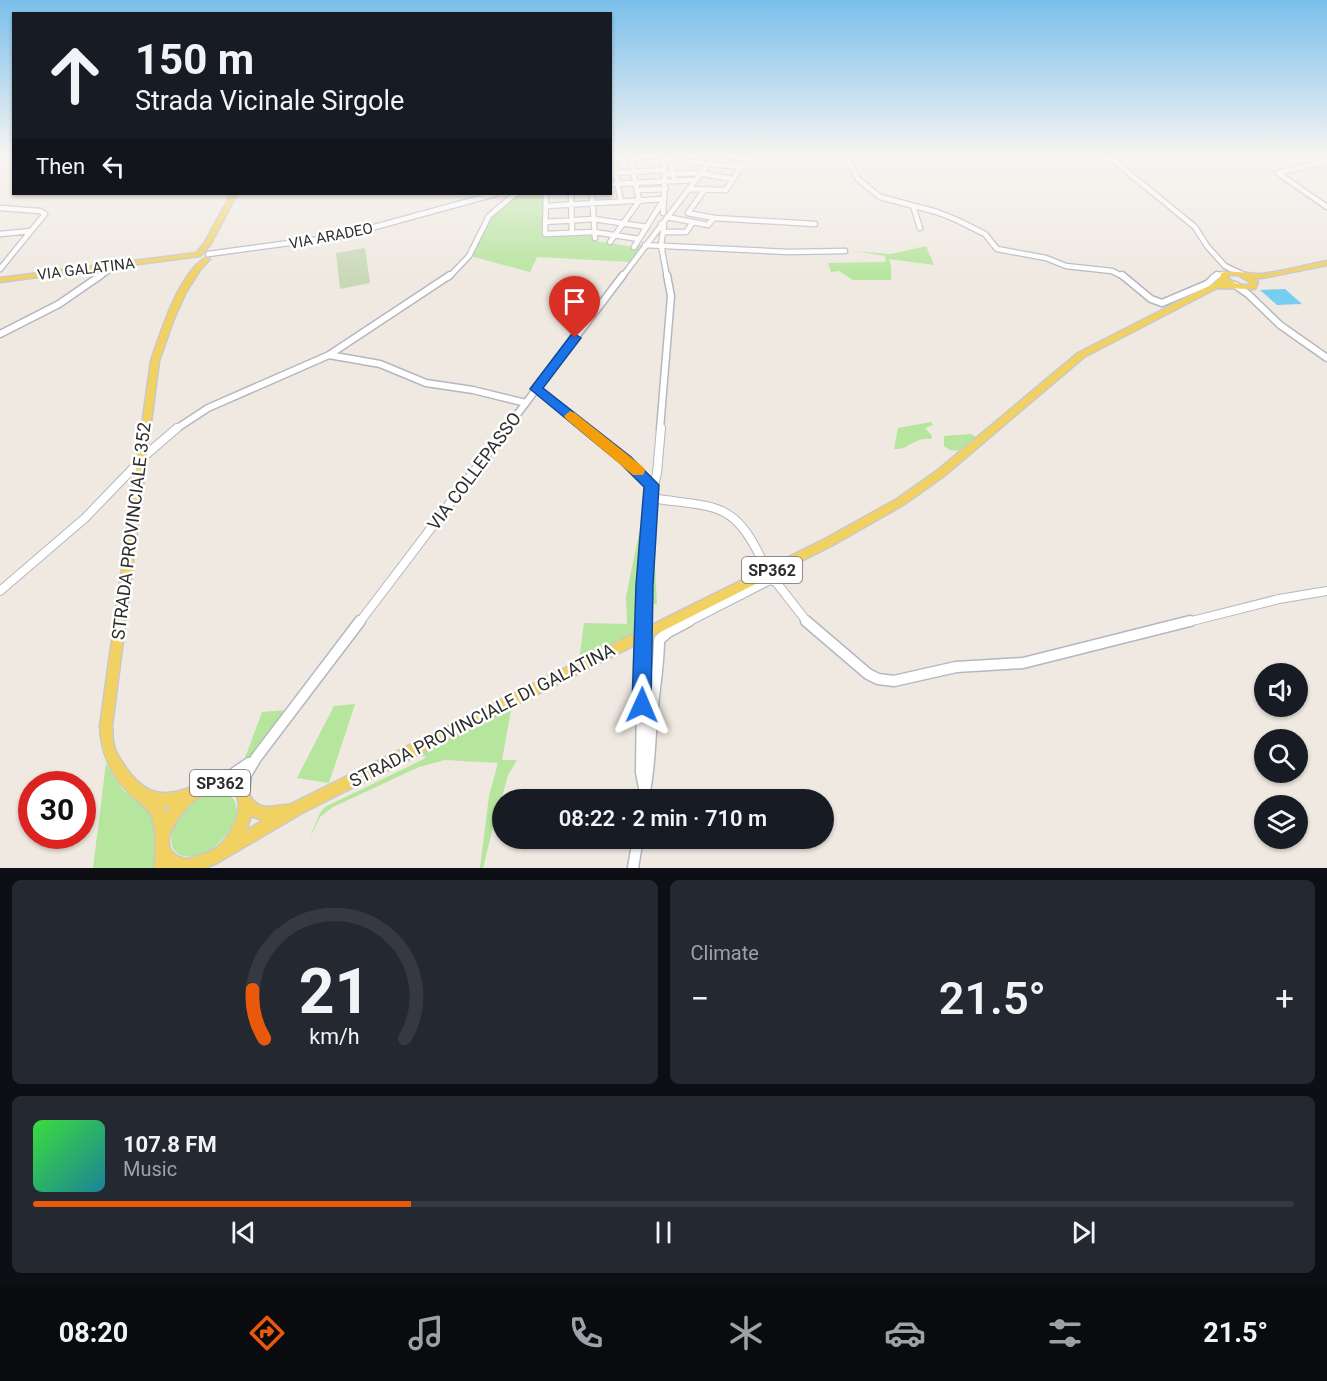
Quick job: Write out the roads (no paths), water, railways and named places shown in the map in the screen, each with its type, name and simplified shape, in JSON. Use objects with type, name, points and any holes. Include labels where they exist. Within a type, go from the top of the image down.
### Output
[{"type":"main road","name":"STRADA PROVINCIALE 352","points":[[163,844],[158,811],[128,783],[110,754],[106,734],[140,460],[155,361],[195,262],[208,253],[233,197]]},
{"type":"main road","name":"VIA GALATINA","points":[[0,280],[172,258],[195,262],[208,253]]},
{"type":"main road","points":[[1223,275],[1262,276],[1327,263]]},
{"type":"main road","points":[[1242,274],[1252,287],[1262,276]]},
{"type":"main road","name":"STRADA PROVINCIALE DI GALATINA","points":[[163,844],[171,861],[188,867],[202,864],[297,808],[829,542],[900,502],[941,473],[1082,355],[1223,275],[1235,285],[1252,287]]},
{"type":"main road","name":"STRADA PROVINCIALE DI GALATINA","points":[[217,783],[236,786],[255,811],[264,815],[297,808]]},
{"type":"main road","name":"SP362","points":[[163,844],[171,815],[182,801],[195,790],[217,783]]},
{"type":"main road","points":[[136,790],[166,801],[195,790]]},
{"type":"main road","name":"STRADA PROVINCIALE DI GALATINA","points":[[220,854],[241,829],[245,799]]},
{"type":"main road","points":[[161,868],[163,844]]},
{"type":"street","name":"VIA ARADEO","points":[[208,253],[342,236],[486,197]]},
{"type":"street","points":[[0,591],[92,511],[140,460],[174,429],[208,408],[328,355],[450,277],[469,256],[489,216],[512,197]]},
{"type":"street","points":[[546,197],[545,234],[572,233],[639,238]]},
{"type":"street","points":[[571,197],[572,233]]},
{"type":"street","points":[[592,197],[595,235]]},
{"type":"street","points":[[620,197],[621,202]]},
{"type":"street","points":[[610,242],[639,201],[638,197]]},
{"type":"street","name":"VIA COLLEPASSO","points":[[245,799],[246,775],[256,758],[645,245],[662,228],[667,215],[682,197]]},
{"type":"street","points":[[879,197],[944,214],[979,230],[1002,252],[1046,258],[1066,266],[1112,271],[1128,280],[1151,299],[1162,303],[1207,284],[1214,276],[1223,275],[1195,226],[1158,197]]},
{"type":"street","points":[[1311,197],[1327,207]]},
{"type":"street","points":[[699,198],[688,213],[714,218],[815,224]]},
{"type":"street","points":[[546,206],[664,199]]},
{"type":"street","points":[[634,247],[664,199]]},
{"type":"street","points":[[664,199],[667,215]]},
{"type":"street","points":[[676,205],[692,208]]},
{"type":"street","points":[[913,206],[920,228]]},
{"type":"street","points":[[0,208],[40,211],[45,214],[0,269]]},
{"type":"street","points":[[657,212],[708,225],[714,218]]},
{"type":"street","points":[[545,222],[594,219],[646,227]]},
{"type":"street","points":[[643,789],[641,772],[645,585],[652,494],[657,473],[671,296],[661,245],[662,228],[686,232],[693,222]]},
{"type":"street","points":[[0,234],[31,231]]},
{"type":"street","points":[[645,245],[788,252],[845,251]]},
{"type":"street","points":[[0,334],[59,304],[115,266]]},
{"type":"street","points":[[1252,287],[1259,306],[1276,322],[1327,358]]},
{"type":"street","points":[[328,355],[376,363],[420,382],[472,390],[526,403]]},
{"type":"street","points":[[536,389],[648,480],[652,494]]},
{"type":"street","points":[[652,494],[725,510],[754,541],[764,565]]},
{"type":"street","points":[[646,789],[650,770],[651,735],[661,637],[770,580],[776,582],[800,615],[821,636],[868,674],[878,679],[894,681],[956,667],[1023,663],[1269,601],[1327,591]]},
{"type":"street","name":"VIA COLLEPASSO","points":[[217,783],[234,776],[256,758]]},
{"type":"street","points":[[633,868],[636,849]]},
{"type":"water","points":[[1285,289],[1302,304],[1277,305],[1260,290]]}]
